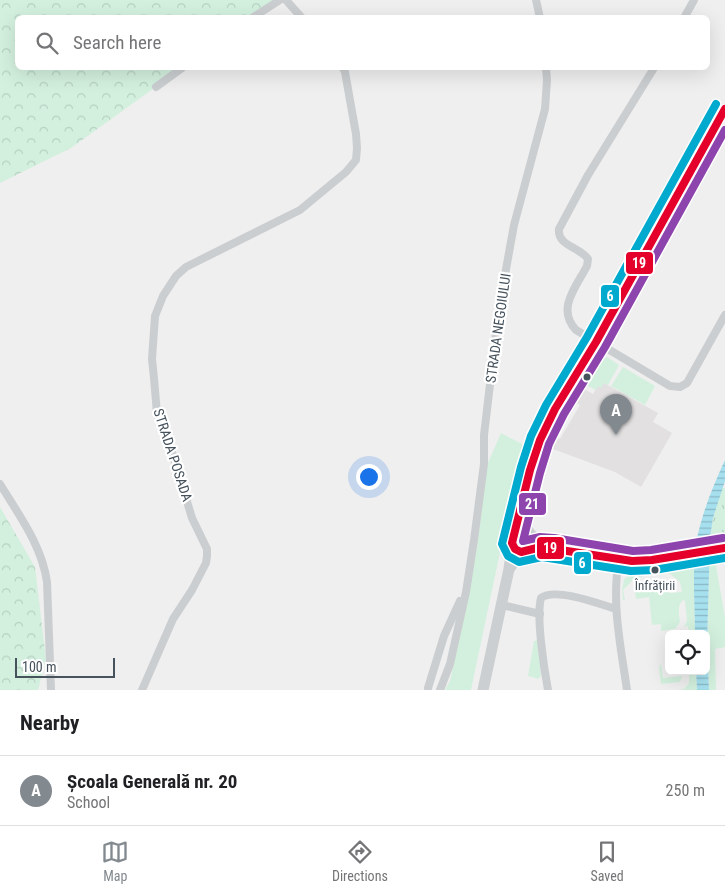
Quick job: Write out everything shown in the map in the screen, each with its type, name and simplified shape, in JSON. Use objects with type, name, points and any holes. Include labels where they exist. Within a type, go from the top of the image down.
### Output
[{"type":"street","points":[[257,15],[280,0]]},
{"type":"street","points":[[286,0],[299,15]]},
{"type":"street","points":[[536,0],[539,15]]},
{"type":"street","points":[[686,15],[694,0]]},
{"type":"street","points":[[156,87],[179,70]]},
{"type":"street","name":"STRADA POSADA","points":[[142,690],[173,619],[192,590],[206,563],[207,549],[192,518],[171,449],[157,414],[152,359],[156,316],[163,296],[176,276],[186,267],[300,210],[346,172],[356,160],[356,134],[344,70]]},
{"type":"street","name":"STRADA NEGOIULUI","points":[[440,690],[446,678],[465,593],[484,464],[484,435],[499,308],[514,225],[546,109],[546,70]]},
{"type":"street","points":[[651,70],[588,175],[559,229],[558,235],[561,240],[585,254],[588,259],[587,266],[568,303],[566,315],[570,324],[576,330],[670,386],[680,387],[687,383],[725,314]]},
{"type":"street","points":[[484,690],[509,569],[513,540],[540,440],[555,409],[574,380],[721,127],[725,109]]},
{"type":"street","points":[[0,484],[39,551],[44,565],[47,582],[51,690]]},
{"type":"street","points":[[509,569],[516,558],[527,551],[533,544],[523,523],[521,507]]},
{"type":"street","points":[[502,605],[502,582],[510,539],[521,507]]},
{"type":"street","points":[[513,540],[519,532],[530,535],[542,544],[553,548]]},
{"type":"street","points":[[513,540],[518,551],[527,551],[541,547],[553,548],[632,562],[719,549]]},
{"type":"street","points":[[619,560],[616,573],[616,608],[627,690]]},
{"type":"street","name":"STRADA NEGOIULUI","points":[[428,689],[444,636],[465,593]]},
{"type":"street","points":[[548,690],[540,614],[541,598],[544,595],[567,596],[616,608]]},
{"type":"street","points":[[502,605],[540,614]]},
{"type":"street","name":"STRADA NEGOIULUI","points":[[428,689],[438,680],[446,678]]},
{"type":"shaded area","points":[[604,383],[658,413],[653,422],[672,433],[641,487],[615,472],[553,449],[556,437],[560,439],[580,405],[576,403],[584,389],[593,394],[598,386]]},
{"type":"green space","points":[[0,0],[275,0],[254,15],[15,15],[15,70],[179,70],[71,148],[0,183]]},
{"type":"green space","points":[[607,357],[619,365],[608,385],[604,383],[601,388],[598,386],[596,390],[586,385],[599,361]]},
{"type":"green space","points":[[623,367],[655,386],[645,405],[611,386]]},
{"type":"green space","points":[[501,433],[526,446],[510,505],[471,690],[445,690],[450,681],[477,548],[487,465]]},
{"type":"green space","points":[[722,488],[725,488],[725,535],[710,538],[713,518]]},
{"type":"green space","points":[[0,507],[35,567],[46,659],[38,690],[0,690]]},
{"type":"green space","points":[[715,560],[725,617],[725,647],[715,649],[716,690],[709,690],[710,630],[707,630],[709,561]]},
{"type":"green space","points":[[694,563],[695,630],[688,630],[688,626],[684,627],[687,621],[685,601],[683,600],[679,607],[680,622],[675,629],[661,631],[661,624],[652,625],[649,597],[636,599],[635,591],[661,589],[661,586],[669,586],[669,593],[682,592],[680,582],[669,573],[657,575],[657,572],[680,569],[683,565]]},
{"type":"green space","points":[[633,574],[644,574],[644,576],[635,578],[623,590],[625,600],[623,600],[622,590],[624,579]]},
{"type":"green space","points":[[538,640],[541,676],[538,679],[528,676],[534,641]]},
{"type":"green space","points":[[661,664],[663,678],[682,676],[680,682],[661,684],[659,667]]},
{"type":"green space","points":[[689,675],[696,675],[697,690],[677,690],[684,689],[689,683]]},
{"type":"water","points":[[725,460],[725,481],[713,518],[710,538],[707,630],[695,630],[694,578],[696,544],[701,522]]},
{"type":"water","points":[[696,675],[708,675],[709,690],[697,690]]},
{"type":"transit line","name":"6","points":[[716,104],[587,337],[546,405],[531,436],[521,467],[502,544],[508,556],[519,562],[542,557],[631,571],[654,570],[725,558]]},
{"type":"transit line","name":"19","points":[[725,109],[596,342],[555,409],[540,440],[530,470],[512,543],[515,549],[521,552],[541,547],[632,561],[652,560],[725,548]]},
{"type":"transit line","name":"21","points":[[723,538],[651,550],[633,551],[554,538],[540,537],[523,541],[549,444],[564,414],[605,347],[725,130]]},
{"type":"place","name":"Școala Generală nr. 20","points":[[616,435]]},
{"type":"place","name":"Înfrățirii","points":[[655,570]]}]
